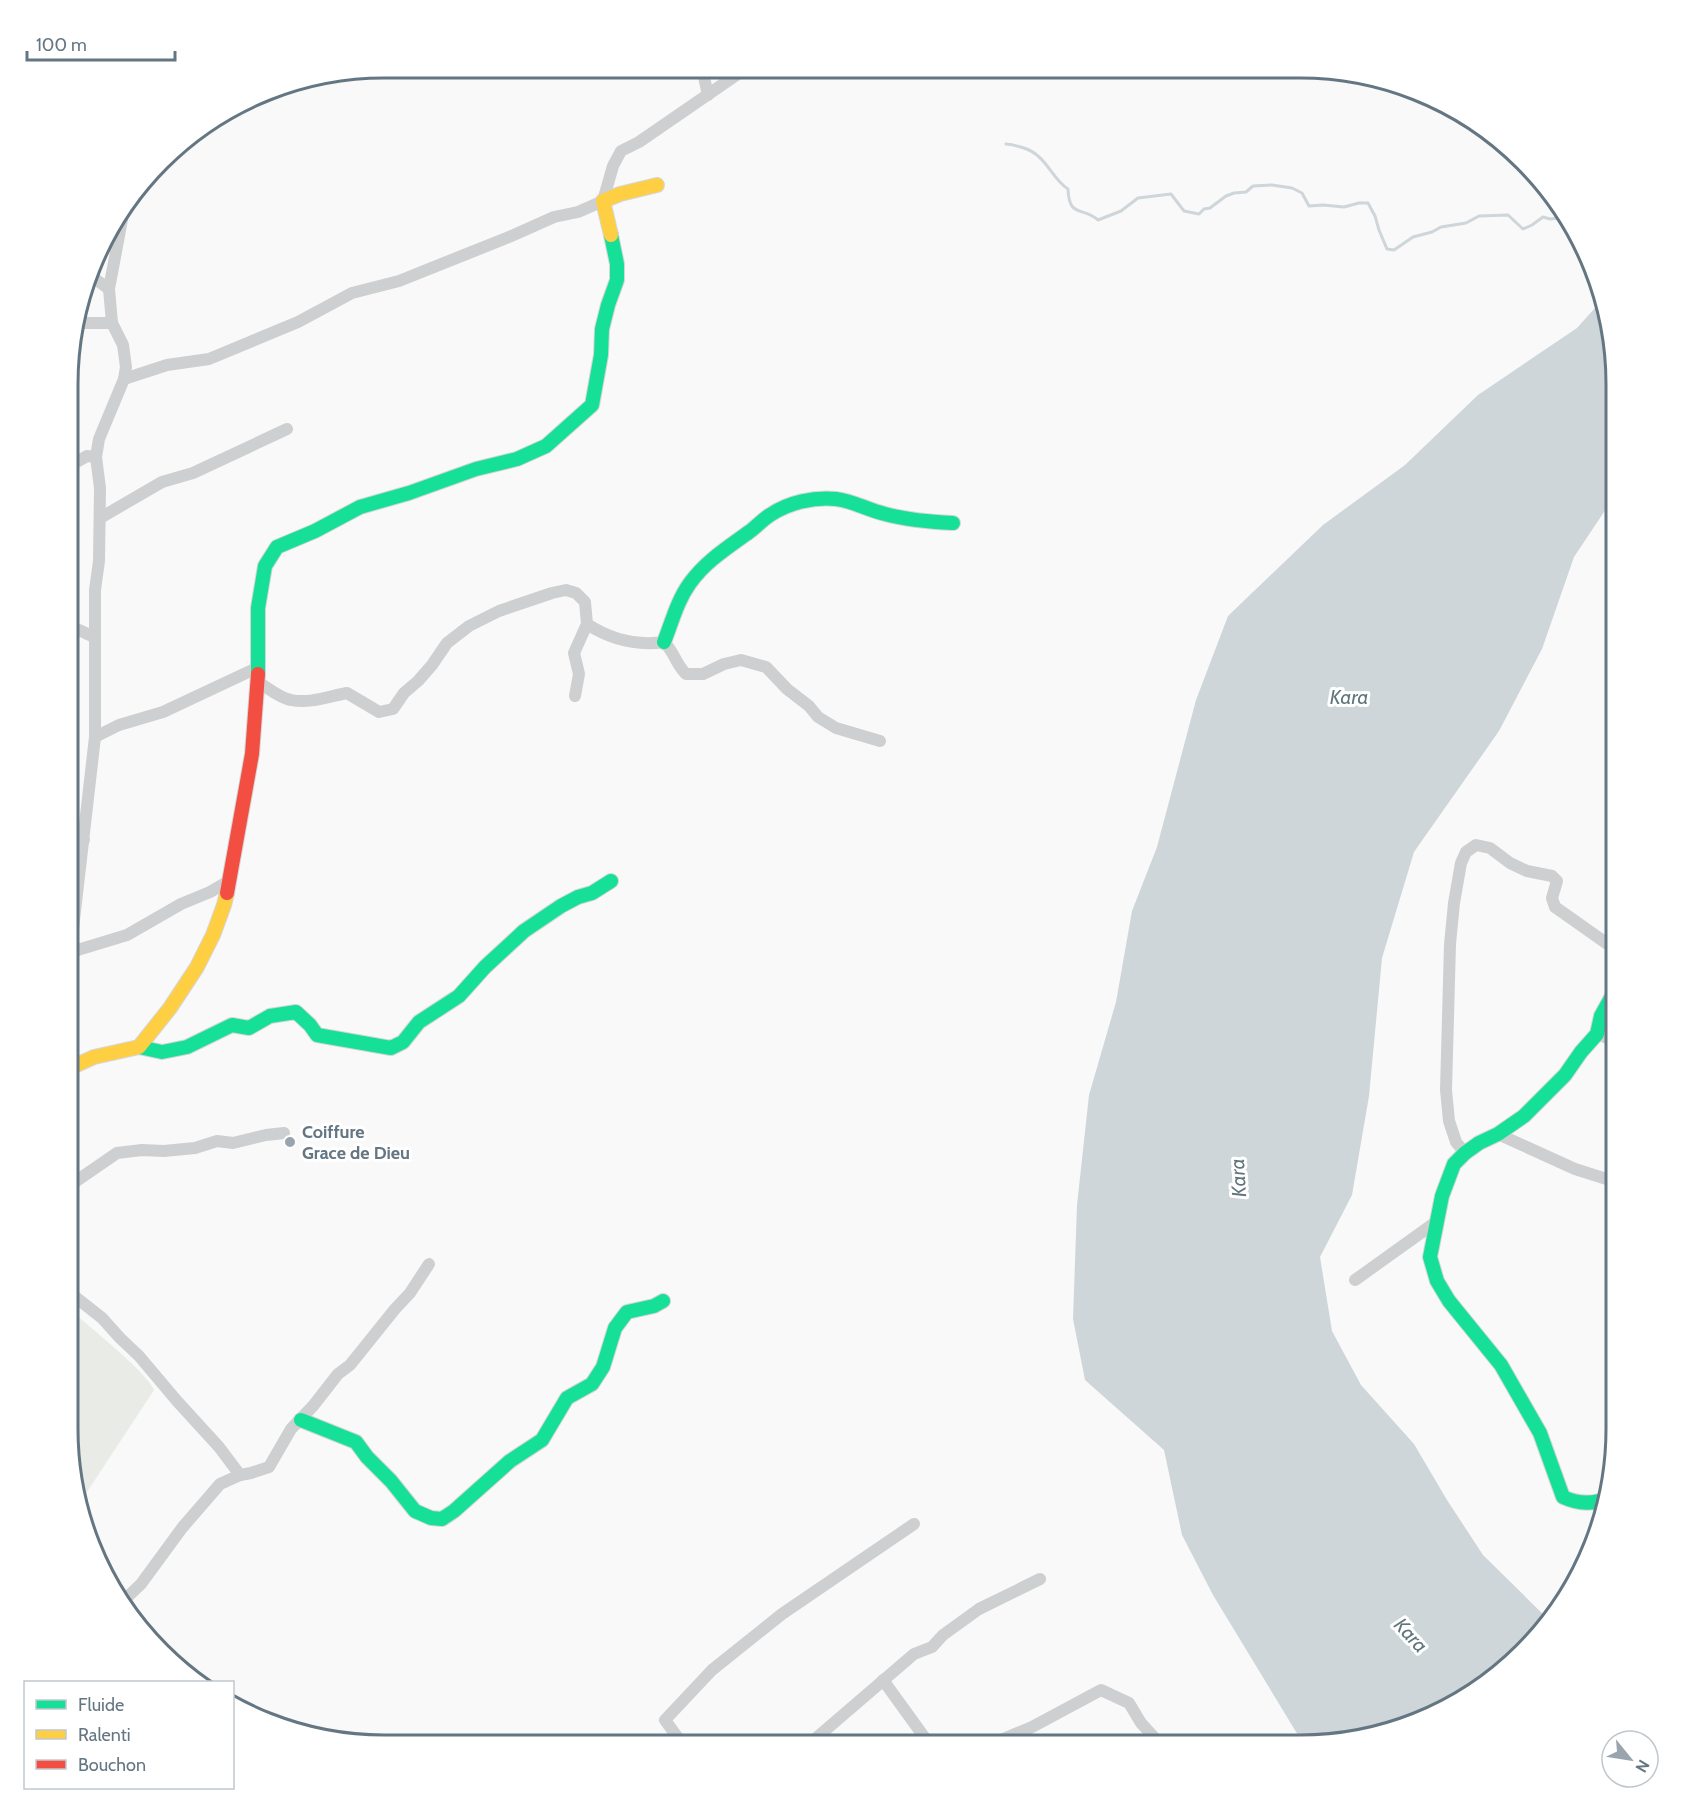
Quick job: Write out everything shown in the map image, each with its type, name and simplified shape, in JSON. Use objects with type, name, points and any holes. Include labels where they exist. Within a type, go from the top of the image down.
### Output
[{"type":"street","points":[[704,78],[708,94]]},
{"type":"street","points":[[139,1047],[170,1008],[197,967],[213,935],[224,905],[252,754],[260,667],[258,608],[265,566],[277,547],[315,531],[360,507],[409,493],[476,469],[517,459],[546,446],[592,405],[601,355],[602,329],[617,280],[615,253],[603,201],[613,166],[621,151],[639,142],[732,78]]},
{"type":"street","points":[[124,379],[167,365],[208,359],[298,322],[352,293],[399,281],[554,217],[578,212],[620,194],[657,185]]},
{"type":"street","points":[[78,835],[95,737],[95,590],[99,561],[100,518],[100,488],[96,457],[99,439],[124,379],[126,367],[123,345],[111,323],[109,289],[120,229]]},
{"type":"street","points":[[96,280],[109,289]]},
{"type":"street","points":[[84,323],[111,323]]},
{"type":"street","points":[[100,518],[162,482],[193,472],[287,429]]},
{"type":"street","points":[[78,461],[87,456],[96,457]]},
{"type":"street","points":[[664,642],[679,602],[688,585],[705,564],[776,511],[802,501],[833,499],[909,519],[953,523]]},
{"type":"street","points":[[258,682],[291,700],[311,700],[347,693],[379,712],[393,709],[404,693],[432,665],[447,643],[469,626],[500,611],[566,590],[576,593],[585,602],[587,624],[574,653],[579,674],[574,696]]},
{"type":"street","points":[[587,624],[602,634],[626,642],[653,644],[664,642]]},
{"type":"street","points":[[78,630],[94,636]]},
{"type":"street","points":[[664,642],[672,651],[676,665],[686,674],[703,674],[724,664],[741,660],[766,667],[818,717],[837,728],[880,741]]},
{"type":"street","points":[[95,737],[119,725],[163,712],[260,667]]},
{"type":"street","points":[[1465,1153],[1456,1142],[1449,1121],[1446,1089],[1450,944],[1454,903],[1461,863],[1466,852],[1476,845],[1490,848],[1510,863],[1527,871],[1552,876],[1557,881],[1552,898],[1555,908],[1606,943]]},
{"type":"street","points":[[78,950],[127,935],[181,904],[229,881]]},
{"type":"street","points":[[78,1065],[94,1058],[139,1047],[162,1052],[187,1047],[232,1025],[249,1029],[270,1016],[296,1012],[317,1035],[391,1048],[403,1042],[419,1022],[459,996],[485,967],[524,931],[561,906],[592,893],[611,881]]},
{"type":"street","points":[[1597,1503],[1583,1504],[1563,1497],[1544,1442],[1501,1365],[1449,1301],[1437,1281],[1430,1257],[1436,1222],[1449,1174],[1454,1164],[1479,1143],[1498,1134],[1524,1116],[1542,1099],[1565,1075],[1597,1034],[1601,1016],[1606,1007]]},
{"type":"street","points":[[1597,1034],[1606,1037]]},
{"type":"street","points":[[78,1179],[117,1153],[195,1148],[217,1142],[234,1143],[284,1133]]},
{"type":"street","points":[[1498,1134],[1575,1169],[1606,1179]]},
{"type":"street","points":[[1354,1280],[1436,1222]]},
{"type":"street","points":[[128,1596],[141,1584],[182,1528],[219,1484],[240,1474],[269,1467],[291,1429],[338,1374],[350,1365],[394,1308],[410,1293],[429,1264]]},
{"type":"street","points":[[78,1299],[102,1318],[140,1356],[240,1474]]},
{"type":"street","points":[[301,1419],[356,1442],[416,1511],[431,1518],[441,1519],[454,1511],[510,1461],[542,1440],[567,1398],[592,1384],[603,1367],[615,1328],[627,1312],[654,1306],[663,1300]]},
{"type":"street","points":[[676,1735],[665,1720],[712,1671],[782,1614],[914,1524]]},
{"type":"street","points":[[820,1735],[914,1654],[932,1647],[943,1635],[979,1609],[1040,1579]]},
{"type":"street","points":[[883,1680],[923,1735]]},
{"type":"street","points":[[1013,1735],[1101,1690],[1129,1702],[1141,1723],[1152,1735]]},
{"type":"shaded area","points":[[78,1317],[129,1361],[154,1390],[85,1495],[78,1429]]},
{"type":"water","name":"Kara","points":[[1596,306],[1603,344],[1606,384],[1606,509],[1574,557],[1542,649],[1499,731],[1414,852],[1382,958],[1369,1096],[1352,1195],[1320,1257],[1332,1331],[1361,1385],[1414,1444],[1483,1555],[1543,1614],[1502,1659],[1470,1683],[1436,1703],[1379,1725],[1340,1732],[1298,1735],[1213,1595],[1182,1535],[1164,1450],[1085,1380],[1073,1319],[1077,1205],[1089,1095],[1116,1002],[1132,911],[1157,847],[1196,700],[1228,616],[1323,525],[1405,465],[1478,395],[1577,328]]},
{"type":"waterway","points":[[1006,144],[1035,154],[1068,189],[1071,205],[1098,220],[1121,211],[1138,198],[1171,194],[1184,211],[1199,214],[1226,196],[1246,192],[1253,186],[1272,185],[1292,188],[1302,193],[1309,206],[1344,207],[1368,203],[1387,249],[1394,250],[1413,237],[1441,227],[1466,223],[1479,216],[1508,215],[1523,229],[1543,217],[1557,218]]},
{"type":"traffic: fast","points":[[258,674],[258,608],[265,566],[277,547],[315,531],[360,507],[409,493],[476,469],[517,459],[546,446],[592,405],[601,355],[602,329],[617,280],[617,264],[611,235]]},
{"type":"traffic: fast","points":[[664,642],[682,597],[696,575],[710,561],[777,510],[810,500],[836,499],[902,518],[953,523]]},
{"type":"traffic: fast","points":[[139,1047],[162,1052],[187,1047],[232,1025],[249,1028],[270,1016],[296,1012],[317,1035],[391,1048],[403,1042],[419,1022],[459,996],[485,967],[524,931],[561,906],[592,893],[611,881]]},
{"type":"traffic: fast","points":[[1597,1502],[1585,1503],[1563,1497],[1540,1433],[1501,1365],[1449,1301],[1437,1281],[1430,1257],[1442,1196],[1454,1164],[1479,1143],[1498,1134],[1524,1116],[1565,1075],[1597,1034],[1601,1016],[1606,1007]]},
{"type":"traffic: fast","points":[[301,1420],[356,1442],[415,1511],[431,1518],[442,1519],[510,1461],[542,1440],[567,1398],[592,1384],[603,1367],[615,1328],[627,1312],[654,1306],[663,1301]]},
{"type":"traffic: slow","points":[[611,235],[603,201],[620,194],[657,185]]},
{"type":"traffic: slow","points":[[78,1064],[94,1057],[139,1047],[170,1008],[197,967],[213,935],[227,893]]},
{"type":"traffic: jam","points":[[227,893],[252,754],[258,674]]},
{"type":"place","name":"Coiffure Grace de Dieu","points":[[290,1142]]}]
